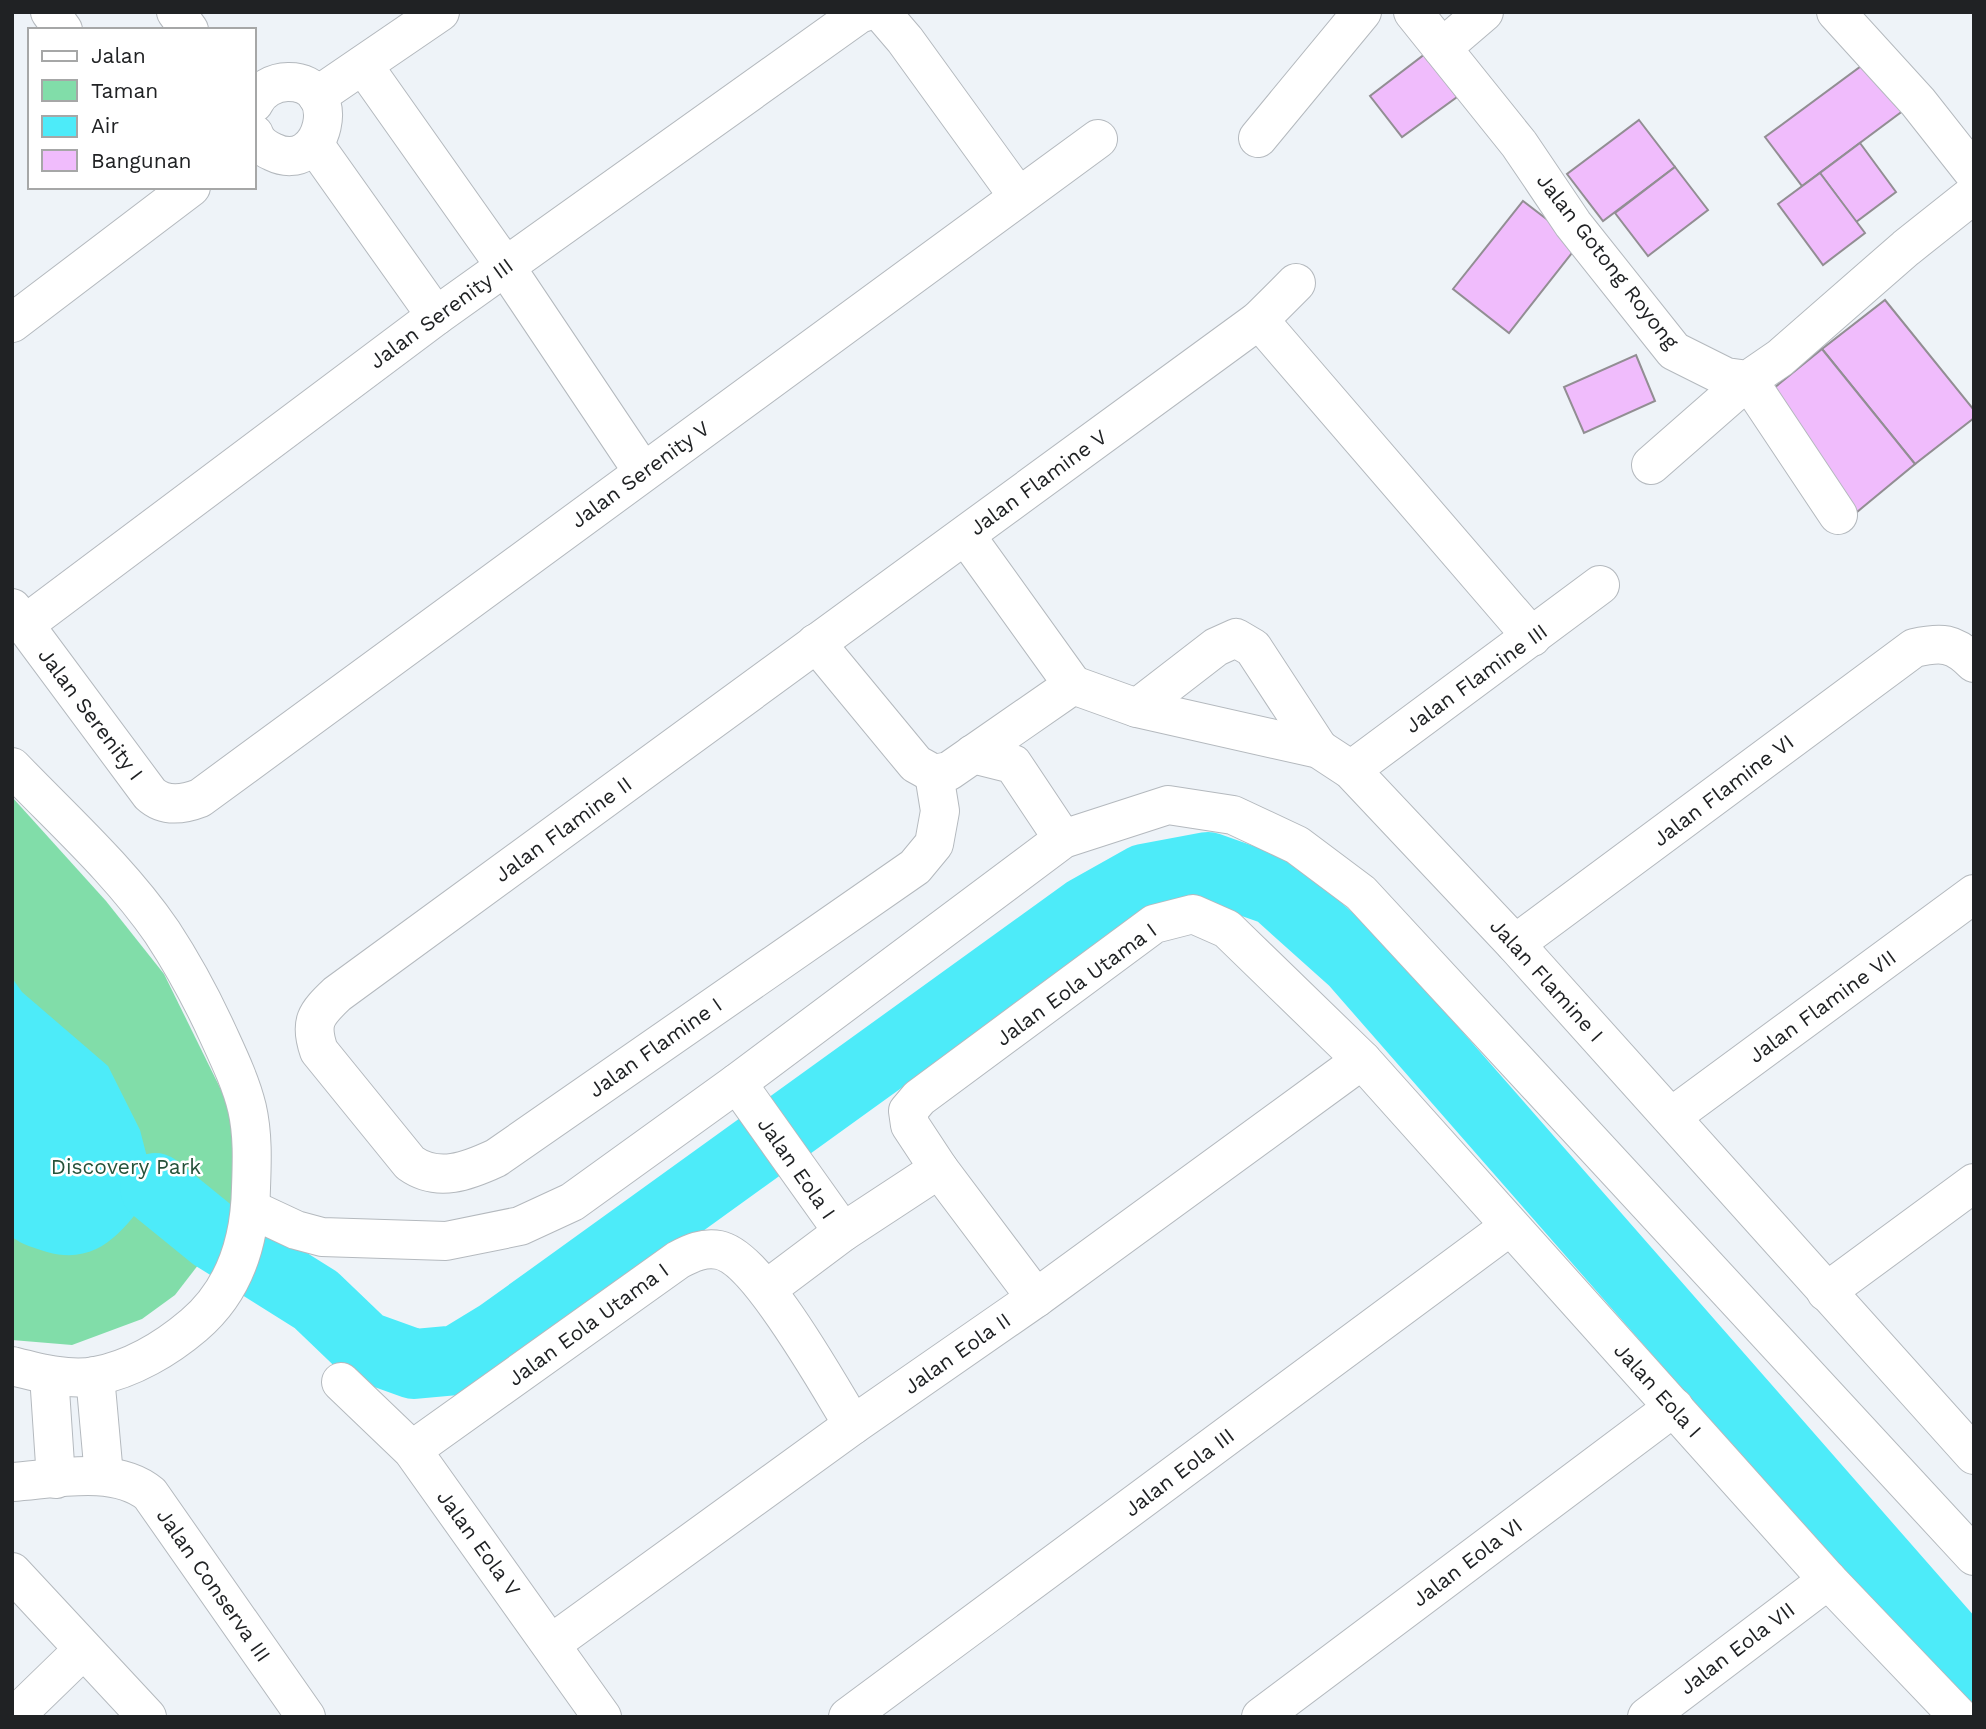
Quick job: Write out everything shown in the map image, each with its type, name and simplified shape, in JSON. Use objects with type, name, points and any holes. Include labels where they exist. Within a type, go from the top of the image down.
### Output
[{"type":"street","points":[[50,12],[61,28]]},
{"type":"street","points":[[176,12],[188,28]]},
{"type":"street","points":[[317,96],[440,12]]},
{"type":"street","name":"Jalan Serenity III","points":[[18,617],[505,266],[865,12]]},
{"type":"street","points":[[881,12],[905,40],[1018,196]]},
{"type":"street","points":[[1258,138],[1362,12]]},
{"type":"street","name":"Jalan Gotong Royong","points":[[1413,12],[1518,144],[1573,224],[1674,351],[1726,377],[1748,380]]},
{"type":"street","points":[[1442,48],[1484,12]]},
{"type":"street","points":[[1836,12],[1918,102],[1974,173]]},
{"type":"street","points":[[363,65],[505,266],[643,472]]},
{"type":"street","points":[[256,122],[265,89],[278,83],[293,82],[306,86],[317,96],[323,108],[321,133],[314,144],[303,152],[277,154],[265,148],[256,132]]},
{"type":"street","name":"Jalan Serenity V","points":[[180,804],[209,793],[1098,139]]},
{"type":"street","points":[[314,144],[436,316]]},
{"type":"street","points":[[12,323],[182,190]]},
{"type":"street","points":[[1651,465],[1748,380],[1780,358],[1906,248],[1974,194]]},
{"type":"street","name":"Jalan Flamine V","points":[[816,643],[1259,320],[1296,283]]},
{"type":"street","points":[[1259,320],[1532,637]]},
{"type":"street","points":[[1748,380],[1838,515]]},
{"type":"street","points":[[816,643],[916,764],[934,774],[948,771],[1073,685],[966,536]]},
{"type":"street","name":"Jalan Flamine III","points":[[1351,770],[1600,584]]},
{"type":"street","name":"Jalan Serenity I","points":[[18,617],[150,794],[163,803],[180,804]]},
{"type":"street","points":[[1137,708],[1216,647],[1236,638],[1253,648],[1320,749]]},
{"type":"street","name":"Jalan Flamine II","points":[[315,1020],[324,1006],[337,994],[816,643]]},
{"type":"street","name":"Jalan Flamine VI","points":[[1515,944],[1914,648],[1935,643],[1949,644],[1973,660]]},
{"type":"street","name":"Jalan Flamine I","points":[[1073,685],[1137,708],[1320,749],[1351,770],[1515,944],[1974,1455]]},
{"type":"street","points":[[1013,764],[1026,718]]},
{"type":"street","points":[[973,754],[1013,764],[1063,839]]},
{"type":"street","points":[[12,766],[119,877],[162,932],[204,1005],[236,1073],[247,1108],[252,1143],[249,1222],[235,1271],[225,1291],[209,1312],[179,1338],[141,1361],[95,1376],[49,1375],[12,1366]]},
{"type":"street","name":"Jalan Flamine I","points":[[315,1020],[316,1041],[323,1058],[410,1163],[427,1172],[450,1174],[474,1168],[496,1158],[915,867],[934,844],[940,811],[934,774]]},
{"type":"street","points":[[249,1222],[323,1237],[446,1241],[520,1226],[572,1202],[745,1094],[1063,839],[1168,805],[1234,815],[1297,845],[1361,893],[1974,1556]]},
{"type":"street","name":"Jalan Flamine VII","points":[[1671,1117],[1974,894]]},
{"type":"street","name":"Jalan Eola Utama I","points":[[939,1169],[910,1125],[907,1117],[912,1104],[1154,924],[1167,920],[1193,914],[1227,929],[1362,1060]]},
{"type":"street","name":"Jalan Eola I","points":[[1362,1060],[1828,1580],[1959,1717]]},
{"type":"street","name":"Jalan Eola II","points":[[551,1644],[853,1425],[1036,1298],[1362,1060]]},
{"type":"street","name":"Jalan Eola I","points":[[745,1094],[843,1233],[939,1169]]},
{"type":"street","points":[[939,1169],[1036,1298]]},
{"type":"street","points":[[1826,1292],[1974,1183]]},
{"type":"street","name":"Jalan Eola III","points":[[848,1717],[1510,1227]]},
{"type":"street","points":[[767,1289],[843,1233]]},
{"type":"street","name":"Jalan Eola Utama I","points":[[412,1450],[678,1260],[705,1250],[721,1250],[734,1257],[767,1289],[853,1425]]},
{"type":"street","points":[[49,1375],[57,1479]]},
{"type":"street","points":[[95,1376],[104,1476]]},
{"type":"street","name":"Jalan Eola V","points":[[341,1382],[412,1450],[602,1717]]},
{"type":"street","name":"Jalan Eola VI","points":[[1261,1717],[1674,1407]]},
{"type":"street","name":"Jalan Conserva III","points":[[12,1482],[104,1476],[140,1486],[150,1494],[306,1717]]},
{"type":"street","points":[[12,1573],[148,1717]]},
{"type":"street","name":"Jalan Eola VII","points":[[1647,1717],[1828,1580]]},
{"type":"street","points":[[14,1717],[83,1650]]},
{"type":"green space","name":"Discovery Park","points":[[12,797],[106,901],[164,974],[229,1106],[241,1167],[231,1212],[202,1260],[175,1295],[142,1319],[72,1345],[12,1340]]},
{"type":"water","points":[[12,978],[22,992],[108,1066],[140,1130],[155,1188],[111,1240],[83,1254],[47,1252],[12,1237]]},
{"type":"building","points":[[1425,54],[1457,97],[1402,137],[1370,96]]},
{"type":"building","points":[[1868,61],[1904,110],[1802,186],[1765,137]]},
{"type":"building","points":[[1639,120],[1675,167],[1603,221],[1567,174]]},
{"type":"building","points":[[1860,143],[1896,192],[1856,222],[1820,173]]},
{"type":"building","points":[[1675,167],[1708,210],[1648,256],[1615,213]]},
{"type":"building","points":[[1820,173],[1865,233],[1823,265],[1778,204]]},
{"type":"building","points":[[1523,201],[1579,244],[1509,333],[1453,289]]},
{"type":"building","points":[[1885,300],[1974,410],[1974,418],[1915,464],[1822,349]]},
{"type":"building","points":[[1822,349],[1915,464],[1857,512],[1763,397]]},
{"type":"building","points":[[1636,355],[1655,401],[1584,433],[1564,387]]},
{"type":"waterway","points":[[155,1188],[214,1236],[316,1300],[364,1346],[414,1364],[458,1360],[499,1335],[1087,911],[1144,879],[1208,867],[1276,891],[1354,961],[1974,1669]]}]
